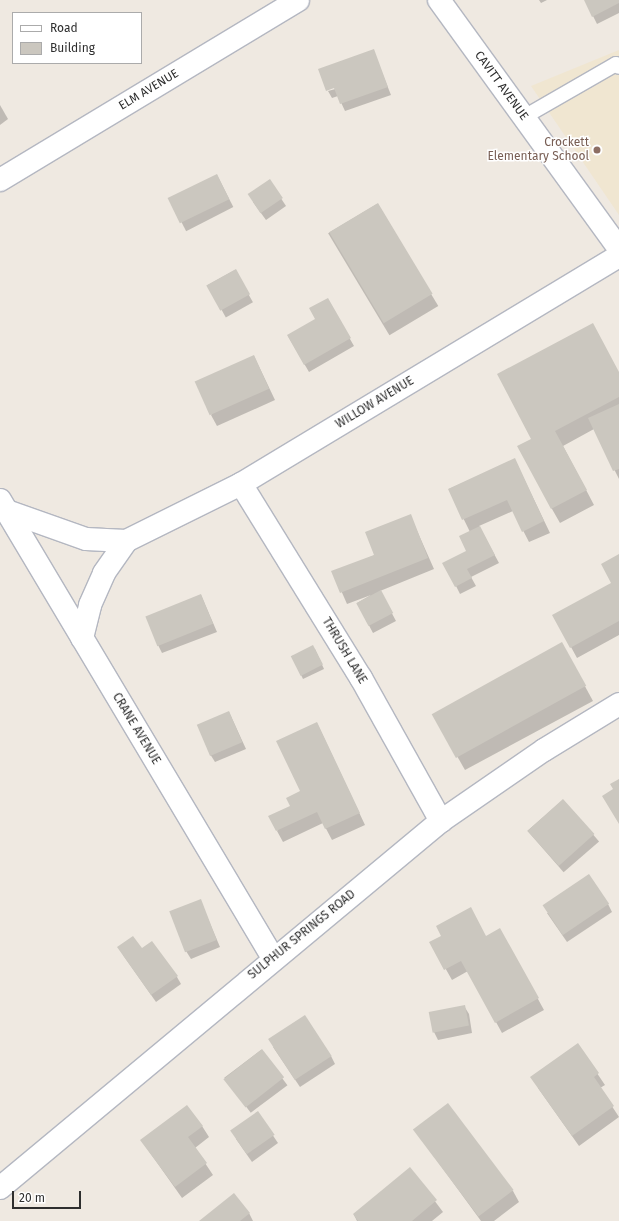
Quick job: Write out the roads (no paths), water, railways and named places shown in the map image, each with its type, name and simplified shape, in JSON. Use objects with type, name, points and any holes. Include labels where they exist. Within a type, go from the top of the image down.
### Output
[{"type":"street","name":"ELM AVENUE","points":[[0,180],[298,0]]},
{"type":"street","name":"CAVITT AVENUE","points":[[439,0],[619,249]]},
{"type":"street","name":"WILLOW AVENUE","points":[[82,638],[90,605],[104,573],[126,541],[241,484],[619,256]]},
{"type":"street","name":"THRUSH LANE","points":[[241,484],[361,678],[441,821]]},
{"type":"street","name":"WILLOW AVENUE","points":[[4,505],[86,539],[126,541]]},
{"type":"street","name":"CRANE AVENUE","points":[[4,505],[273,958]]},
{"type":"street","name":"SULPHUR SPRINGS ROAD","points":[[0,1188],[273,958],[441,821],[544,750],[619,704]]},
{"type":"lane","points":[[524,117],[616,64],[619,67]]},
{"type":"place","name":"Crockett Elementary School","points":[[597,150]]}]
